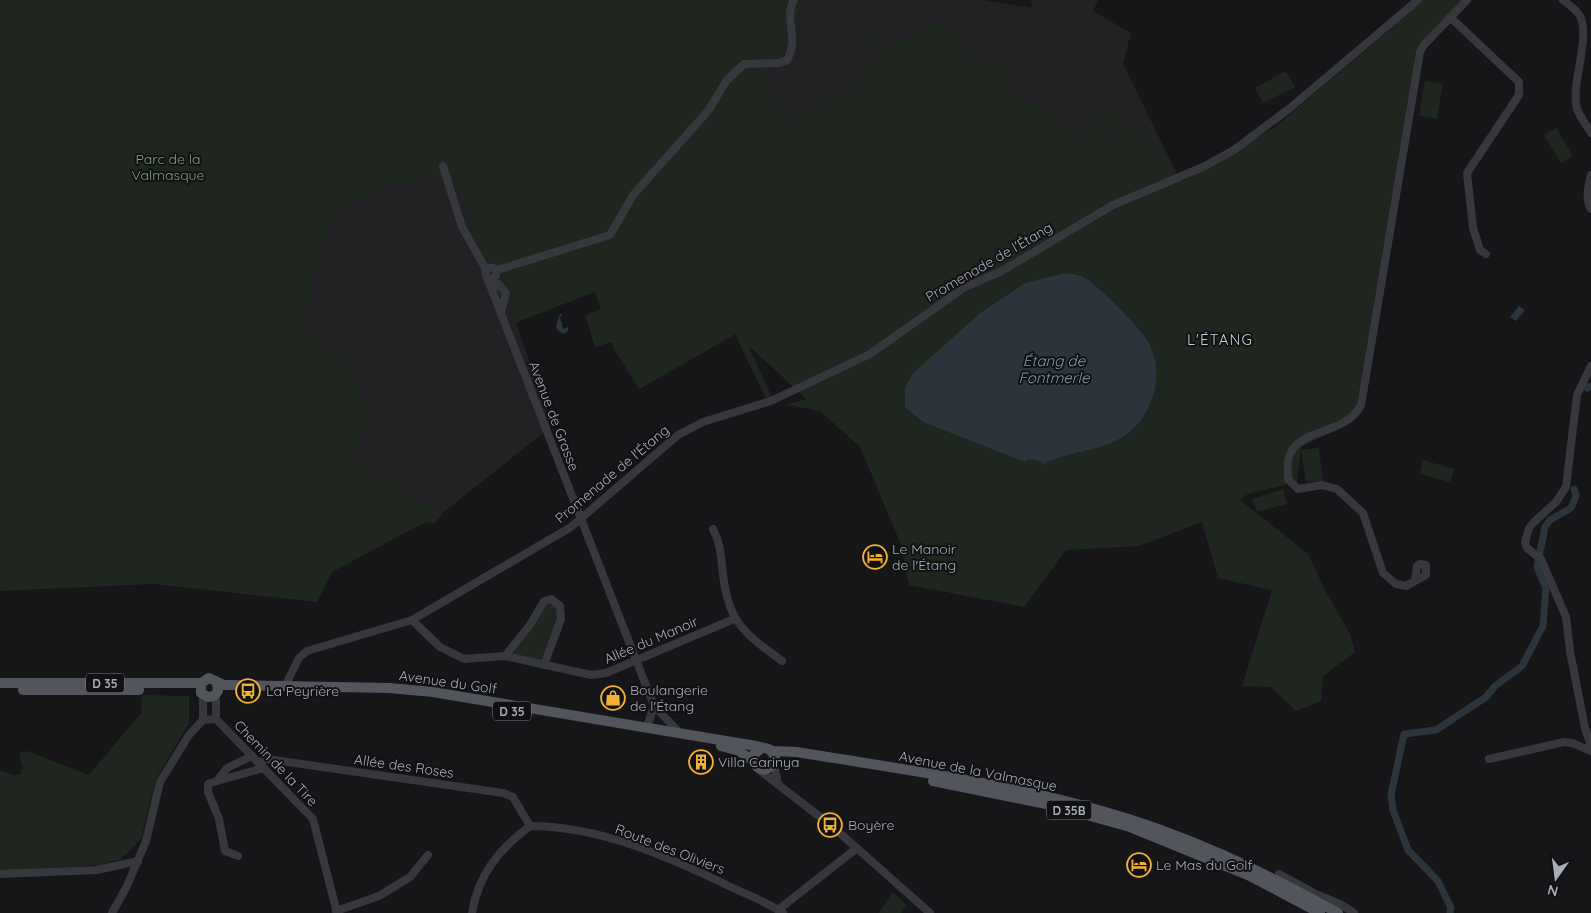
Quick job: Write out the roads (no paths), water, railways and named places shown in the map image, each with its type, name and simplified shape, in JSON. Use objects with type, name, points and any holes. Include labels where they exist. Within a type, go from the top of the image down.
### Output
[{"type":"main road","points":[[209,678],[217,689],[211,697],[201,690],[209,678]]},
{"type":"main road","name":"D 35","points":[[0,683],[20,687]]},
{"type":"main road","name":"Avenue du Golf","points":[[217,689],[230,685],[389,688],[433,692],[679,732],[767,750]]},
{"type":"main road","name":"D 35","points":[[0,689],[20,687],[112,687],[201,690]]},
{"type":"main road","name":"Avenue du Golf","points":[[217,689],[389,694],[433,699],[731,748],[755,764]]},
{"type":"main road","points":[[647,727],[660,735]]},
{"type":"main road","points":[[755,764],[754,754],[767,750],[774,764]]},
{"type":"main road","name":"Avenue de la Valmasque","points":[[767,750],[797,752],[1102,810],[1219,853],[1338,913]]},
{"type":"main road","name":"Avenue de la Valmasque","points":[[755,764],[764,770],[786,758],[796,758],[939,782],[972,785],[1052,805],[1150,834],[1248,874],[1320,913]]},
{"type":"street","points":[[486,272],[493,278],[497,272],[610,235],[633,195],[708,111],[727,80],[744,64],[779,63],[787,60],[792,49],[793,33],[789,18],[794,0]]},
{"type":"street","name":"Promenade de l'Étang","points":[[285,686],[298,658],[307,651],[412,620],[581,519],[678,435],[703,422],[771,401],[870,354],[965,287],[1000,272],[1113,205],[1203,167],[1234,150],[1290,108],[1418,0]]},
{"type":"street","points":[[1415,581],[1406,586],[1388,580],[1383,573],[1363,513],[1337,489],[1322,485],[1298,489],[1288,479],[1288,461],[1293,448],[1355,417],[1361,405],[1420,52],[1423,46],[1467,0]]},
{"type":"street","points":[[1563,0],[1580,15],[1583,23],[1580,72],[1575,95],[1577,110],[1591,133]]},
{"type":"street","points":[[1450,17],[1519,82],[1520,88],[1519,95],[1467,173],[1473,228],[1480,250],[1486,254]]},
{"type":"street","name":"Avenue de Grasse","points":[[443,166],[462,227],[495,287],[501,312],[654,706],[679,732]]},
{"type":"street","points":[[1591,175],[1587,194],[1588,204],[1591,208]]},
{"type":"street","points":[[495,287],[497,272]]},
{"type":"street","points":[[1591,366],[1577,395],[1566,487],[1556,502],[1539,516],[1529,528],[1526,542],[1528,548],[1539,558],[1566,617],[1570,651],[1591,746]]},
{"type":"street","points":[[713,529],[719,541],[725,599],[734,619],[755,641],[782,660]]},
{"type":"street","points":[[505,656],[530,625],[544,601],[551,600],[560,606],[561,619],[544,665]]},
{"type":"street","name":"Allée du Manoir","points":[[412,620],[440,647],[455,656],[478,660],[505,656],[590,675],[606,673],[637,661],[734,619]]},
{"type":"street","points":[[294,666],[300,686]]},
{"type":"street","points":[[112,913],[146,842],[160,782],[189,735],[203,720],[216,719],[217,689]]},
{"type":"street","points":[[201,690],[203,720]]},
{"type":"street","points":[[647,727],[654,706]]},
{"type":"street","name":"Chemin de la Tire","points":[[216,719],[313,819],[336,912]]},
{"type":"street","points":[[1489,759],[1564,742],[1572,743],[1591,751]]},
{"type":"street","points":[[238,856],[225,852],[219,819],[208,792],[208,784],[218,781],[227,768],[252,756]]},
{"type":"street","name":"Allée des Roses","points":[[218,781],[261,765],[267,759],[503,793],[513,797],[530,826]]},
{"type":"street","name":"Avenue du Golf","points":[[755,764],[771,780],[778,783],[857,848],[930,913]]},
{"type":"street","points":[[774,764],[778,783]]},
{"type":"street","points":[[472,913],[477,891],[487,870],[499,852],[530,826]]},
{"type":"street","name":"Route des Oliviers","points":[[530,826],[548,826],[590,833],[629,844],[721,882],[780,911]]},
{"type":"street","points":[[780,911],[857,848]]},
{"type":"street","points":[[336,912],[379,896],[410,877],[428,855]]},
{"type":"street","points":[[0,874],[96,870],[138,861]]},
{"type":"street","points":[[1279,874],[1316,894],[1342,905],[1354,913]]},
{"type":"water","name":"Étang de Fontmerle","points":[[1066,273],[1083,277],[1100,290],[1133,323],[1152,349],[1156,376],[1154,390],[1150,404],[1135,427],[1114,442],[1052,460],[1042,465],[1041,461],[1029,459],[1025,462],[923,422],[905,407],[905,387],[912,374],[980,313],[1025,283]]},
{"type":"water","points":[[1519,306],[1525,310],[1516,321],[1510,317]]},
{"type":"water","points":[[560,314],[563,314],[560,317],[563,329],[568,327],[568,331],[563,334],[558,331],[556,326]]},
{"type":"waterway","points":[[1587,388],[1591,386]]},
{"type":"waterway","points":[[1450,913],[1451,908],[1438,881],[1408,850],[1393,810],[1391,795],[1404,734],[1436,730],[1486,697],[1495,686],[1522,666],[1543,626],[1546,588],[1537,567],[1545,527],[1550,520],[1571,508],[1576,496],[1574,489]]},
{"type":"place","name":"Le Manoir de l'Étang","points":[[875,557]]},
{"type":"place","name":"La Peyrière","points":[[248,691]]},
{"type":"place","name":"Boulangerie de l'Étang","points":[[613,698]]},
{"type":"place","name":"Villa Carinya","points":[[701,762]]},
{"type":"place","name":"Boyère","points":[[830,825]]},
{"type":"place","name":"Le Mas du Golf","points":[[1139,865]]},
{"type":"district","name":"L'ÉTANG","points":[[1220,339]]},
{"type":"park label","name":"Parc de la Valmasque","points":[[168,168]]}]
